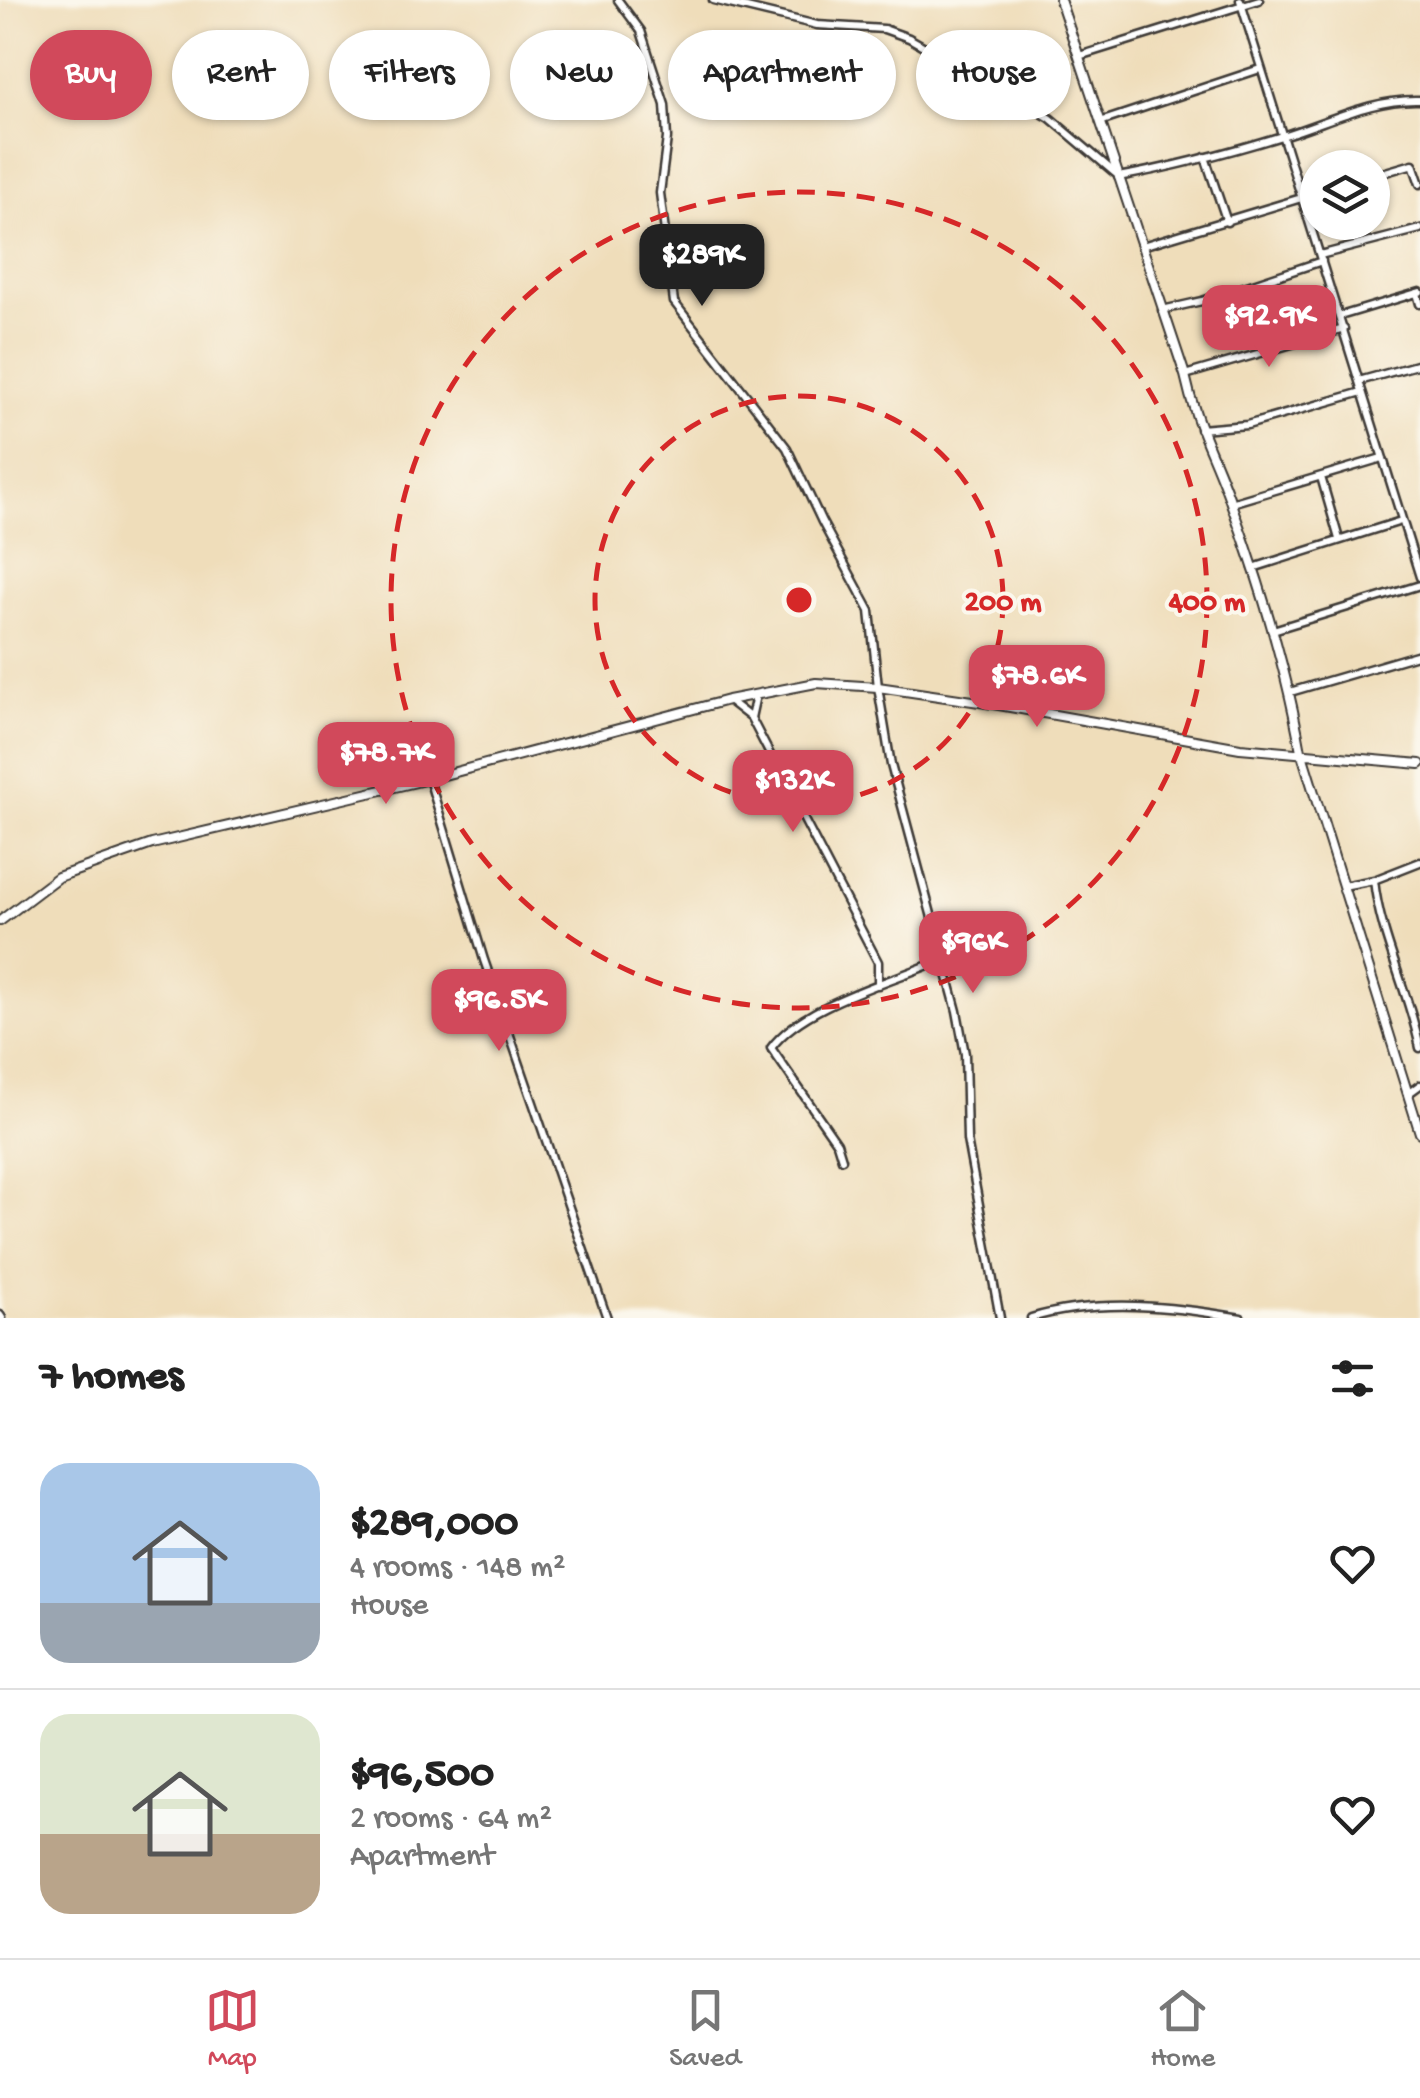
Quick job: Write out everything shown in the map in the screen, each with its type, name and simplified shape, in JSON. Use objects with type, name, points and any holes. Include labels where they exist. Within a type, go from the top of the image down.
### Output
[{"type":"street","points":[[618,0],[641,31],[665,104],[667,138],[660,193],[674,302],[779,436],[870,610],[891,766],[945,958],[964,1054],[967,1140],[1000,1318]]},
{"type":"street","points":[[713,0],[818,24],[884,29],[909,38],[1050,118],[1116,175]]},
{"type":"street","points":[[1060,0],[1185,375],[1198,429],[1232,503],[1273,630],[1290,692],[1300,751],[1420,1133]]},
{"type":"street","points":[[1079,56],[1259,0]]},
{"type":"street","points":[[1240,3],[1300,195]]},
{"type":"street","points":[[1099,122],[1260,69]]},
{"type":"street","points":[[1116,175],[1205,157],[1391,100],[1420,100]]},
{"type":"street","points":[[1205,157],[1227,222]]},
{"type":"street","points":[[1390,171],[1413,164],[1420,184]]},
{"type":"street","points":[[1142,246],[1300,198]]},
{"type":"street","points":[[1161,310],[1202,301],[1420,228]]},
{"type":"street","points":[[1315,240],[1420,577]]},
{"type":"street","points":[[1340,316],[1419,292],[1420,304]]},
{"type":"street","points":[[1185,375],[1344,329]]},
{"type":"street","points":[[1359,381],[1420,364]]},
{"type":"street","points":[[1198,429],[1247,425],[1362,392]]},
{"type":"street","points":[[1232,503],[1382,458]]},
{"type":"street","points":[[1320,477],[1340,539]]},
{"type":"street","points":[[1252,569],[1401,521]]},
{"type":"street","points":[[1273,630],[1420,585]]},
{"type":"street","points":[[1290,692],[1420,654]]},
{"type":"street","points":[[0,920],[39,890],[83,866],[171,839],[429,779],[728,700],[816,683],[878,687],[1046,712],[1240,748],[1420,764]]},
{"type":"street","points":[[751,718],[756,694]]},
{"type":"street","points":[[728,700],[751,718],[878,962],[878,985]]},
{"type":"street","points":[[429,779],[484,960],[606,1318]]},
{"type":"street","points":[[1341,886],[1374,880],[1420,862]]},
{"type":"street","points":[[1374,880],[1420,1048]]},
{"type":"street","points":[[842,1159],[837,1143],[771,1048],[817,1012],[945,958]]},
{"type":"street","points":[[1409,1092],[1420,1085]]},
{"type":"street","points":[[1031,1318],[1109,1304],[1241,1318]]},
{"type":"street","points":[[1119,1306],[1126,1318]]}]
